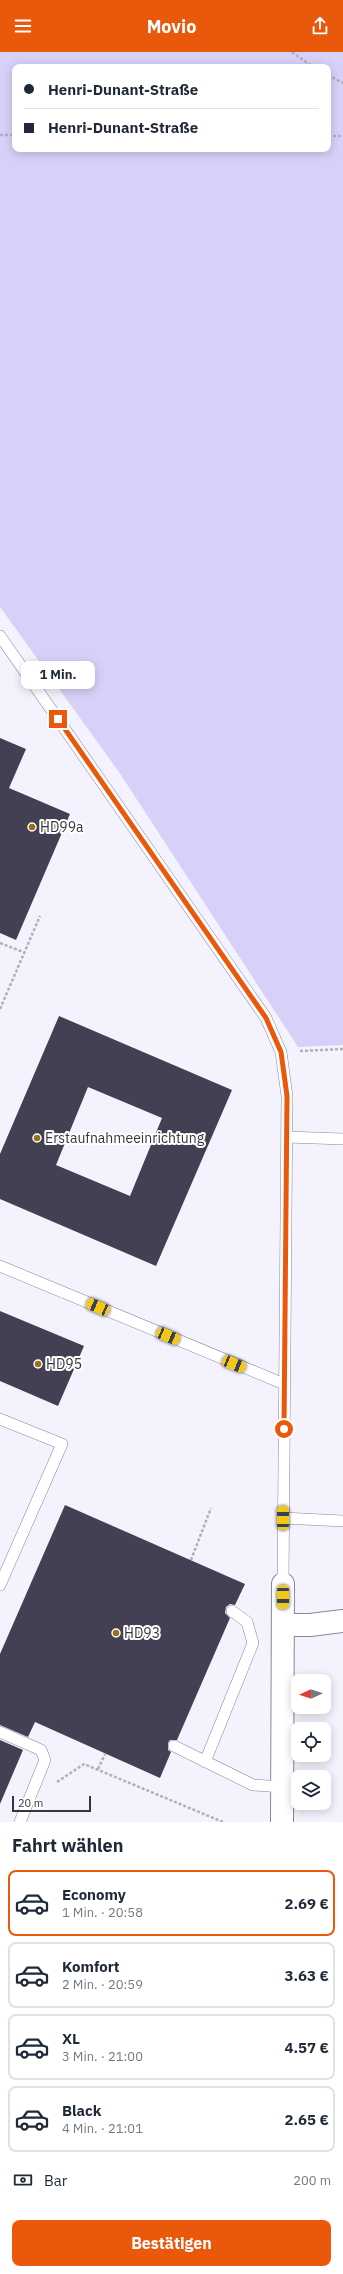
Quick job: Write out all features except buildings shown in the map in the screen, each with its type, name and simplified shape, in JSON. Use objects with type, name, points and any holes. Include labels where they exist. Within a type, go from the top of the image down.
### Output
[{"type":"street","points":[[282,1822],[283,1584]]},
{"type":"street","points":[[283,1625],[310,1625],[343,1621]]},
{"type":"lane","points":[[0,636],[266,1018],[281,1052],[287,1096],[283,1584]]},
{"type":"lane","points":[[287,1137],[343,1139]]},
{"type":"lane","points":[[0,1266],[284,1384]]},
{"type":"lane","points":[[0,1419],[62,1444],[0,1585]]},
{"type":"lane","points":[[283,1518],[343,1521]]},
{"type":"lane","points":[[205,1762],[253,1643],[247,1622],[232,1612]]},
{"type":"lane","points":[[0,1732],[41,1750],[45,1760],[20,1822]]},
{"type":"lane","points":[[174,1746],[254,1786],[282,1787]]},
{"type":"path","points":[[292,52],[309,64]]},
{"type":"path","points":[[331,77],[343,83]]},
{"type":"path","points":[[0,134],[12,135]]},
{"type":"path","points":[[331,136],[343,136]]},
{"type":"path","points":[[0,1009],[23,952],[40,916]]},
{"type":"path","points":[[0,942],[23,952]]},
{"type":"path","points":[[281,1052],[343,1049]]},
{"type":"path","points":[[191,1560],[211,1508]]},
{"type":"path","points":[[98,1769],[105,1754]]},
{"type":"path","points":[[52,1786],[84,1764],[224,1822]]},
{"type":"shaded area","points":[[0,52],[343,52],[343,1045],[298,1047],[119,772],[0,607]]},
{"type":"place","name":"HD99a","points":[[32,827]]},
{"type":"place","name":"Erstaufnahmeeinrichtung","points":[[37,1138]]},
{"type":"place","name":"HD95","points":[[38,1364]]},
{"type":"place","name":"HD93","points":[[116,1633]]},
{"type":"route","points":[[58,719],[266,1018],[281,1052],[287,1096],[284,1429]]}]
